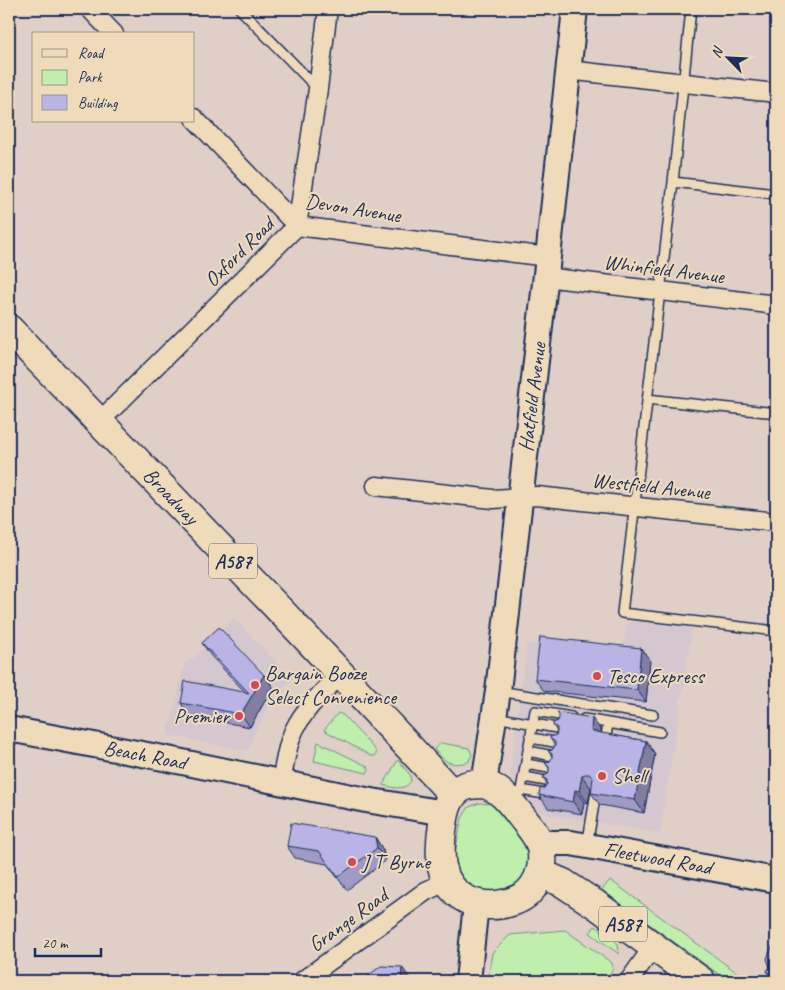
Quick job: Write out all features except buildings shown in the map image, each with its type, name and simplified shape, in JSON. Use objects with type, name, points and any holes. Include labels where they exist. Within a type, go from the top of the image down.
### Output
[{"type":"main road","name":"Broadway","points":[[9,329],[400,736],[449,804]]},
{"type":"main road","points":[[484,784],[500,792],[515,795],[542,852],[540,873],[534,885],[526,894],[516,900],[502,904],[486,905],[476,904],[463,898],[456,891],[448,881],[441,860],[442,834],[449,804],[461,789],[470,785],[484,784]]},
{"type":"main road","name":"A587","points":[[540,873],[563,883],[595,904],[701,981]]},
{"type":"street","points":[[90,9],[112,32]]},
{"type":"street","name":"Oxford Road","points":[[100,422],[297,226],[328,9]]},
{"type":"street","name":"Hatfield Avenue","points":[[484,784],[498,691],[547,267],[574,9]]},
{"type":"street","points":[[567,70],[776,93]]},
{"type":"street","name":"Devon Avenue","points":[[195,119],[297,226],[547,267]]},
{"type":"street","name":"Whinfield Avenue","points":[[547,267],[660,292],[776,305]]},
{"type":"street","name":"Westfield Avenue","points":[[376,486],[493,499],[537,496],[776,522]]},
{"type":"street","points":[[281,783],[288,746],[298,724],[318,697],[341,674]]},
{"type":"street","name":"Beach Road","points":[[9,729],[164,758],[366,800],[449,804]]},
{"type":"street","name":"Fleetwood Road","points":[[539,843],[571,843],[776,877]]},
{"type":"street","name":"Grange Road","points":[[302,981],[426,892],[448,881]]},
{"type":"street","points":[[468,981],[476,904]]},
{"type":"street","points":[[629,981],[653,947]]},
{"type":"lane","points":[[240,9],[318,89]]},
{"type":"lane","points":[[692,9],[622,613],[776,631]]},
{"type":"lane","points":[[673,182],[776,194]]},
{"type":"lane","points":[[647,398],[776,413]]},
{"type":"lane","points":[[498,691],[653,715]]},
{"type":"lane","points":[[550,795],[515,795],[524,777],[536,711],[660,732]]},
{"type":"lane","points":[[494,717],[562,729]]},
{"type":"lane","points":[[604,739],[608,724]]},
{"type":"lane","points":[[531,738],[560,743]]},
{"type":"lane","points":[[528,751],[558,756]]},
{"type":"lane","points":[[526,764],[555,770]]},
{"type":"lane","points":[[524,777],[552,782]]},
{"type":"lane","points":[[587,846],[596,792]]},
{"type":"lane","points":[[583,801],[594,804]]},
{"type":"shaded area","points":[[234,618],[292,679],[279,692],[269,707],[254,734],[248,751],[168,735],[185,664],[196,656]]},
{"type":"shaded area","points":[[633,620],[692,628],[660,833],[537,812],[510,774],[527,644],[622,656],[626,626]]},
{"type":"green space","points":[[338,713],[343,715],[377,752],[375,756],[371,756],[324,730]]},
{"type":"green space","points":[[318,742],[367,766],[369,769],[367,773],[314,761]]},
{"type":"green space","points":[[441,743],[469,748],[472,755],[468,762],[457,764],[449,762],[442,758],[434,749]]},
{"type":"green space","points":[[398,760],[410,775],[411,781],[405,786],[395,788],[383,785]]},
{"type":"green space","points":[[479,803],[496,806],[522,836],[529,852],[528,868],[521,882],[507,892],[477,891],[464,881],[456,868],[454,860],[462,818],[469,807]]},
{"type":"green space","points":[[610,880],[747,980],[728,981],[602,890]]},
{"type":"green space","points":[[595,926],[618,944],[619,954],[590,933]]},
{"type":"green space","points":[[565,930],[612,963],[613,969],[604,981],[591,975],[587,981],[488,981],[492,953],[510,935]]},
{"type":"place","name":"Tesco Express","points":[[597,676]]},
{"type":"place","name":"Bargain Booze Select Convenience","points":[[255,685]]},
{"type":"place","name":"Premier","points":[[239,716]]},
{"type":"place","name":"Shell","points":[[602,776]]},
{"type":"place","name":"J T Byrne","points":[[352,862]]}]
